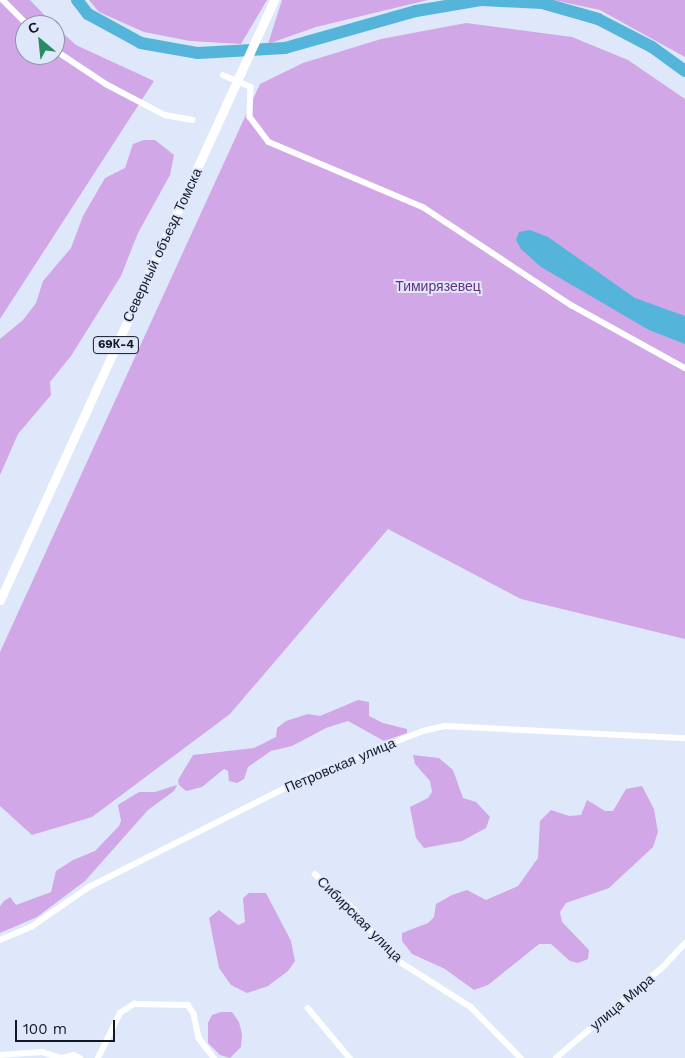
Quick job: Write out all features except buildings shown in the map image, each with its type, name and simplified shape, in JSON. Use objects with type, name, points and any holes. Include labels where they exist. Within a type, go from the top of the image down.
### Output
[{"type":"main road","name":"Северный объезд Томска","points":[[0,600],[274,0]]},
{"type":"street","points":[[3,0],[18,15]]},
{"type":"street","points":[[65,57],[106,84],[164,115],[194,120]]},
{"type":"street","points":[[223,75],[251,87],[250,117],[269,142],[423,207],[571,305],[685,368]]},
{"type":"street","name":"Петровская улица","points":[[0,940],[31,927],[89,887],[311,775],[423,731],[445,726],[685,738]]},
{"type":"street","name":"Сибирская улица","points":[[315,874],[354,910],[394,958],[471,1007],[521,1058]]},
{"type":"street","name":"улица Мира","points":[[556,1058],[663,967],[685,943]]},
{"type":"street","points":[[98,1058],[120,1013],[134,1004],[188,1005],[194,1014],[199,1038],[214,1058]]},
{"type":"street","points":[[308,1008],[350,1058]]},
{"type":"street","points":[[0,1055],[42,1052],[62,1058],[74,1055],[80,1058]]},
{"type":"green space","points":[[0,0],[30,0],[44,15],[15,15],[15,65],[65,65],[65,35],[76,45],[154,81],[0,319]]},
{"type":"green space","points":[[89,0],[267,0],[241,44],[190,41],[144,32],[99,12]]},
{"type":"green space","points":[[282,0],[428,0],[316,27],[268,44]]},
{"type":"green space","points":[[553,0],[685,0],[685,57],[600,10]]},
{"type":"green space","name":"Тимирязевец","points":[[466,23],[572,37],[628,60],[685,99],[685,639],[521,599],[388,529],[230,714],[92,817],[32,835],[0,806],[0,652],[260,84],[303,63],[381,39]]},
{"type":"green space","points":[[144,140],[155,140],[174,155],[170,175],[138,233],[121,276],[71,356],[50,382],[51,395],[18,434],[0,475],[0,339],[23,320],[36,303],[43,281],[71,248],[83,216],[105,178],[125,168],[133,144]]},
{"type":"green space","points":[[358,700],[369,702],[369,716],[383,723],[407,729],[407,733],[384,741],[348,721],[326,728],[292,746],[271,751],[248,767],[244,779],[237,783],[229,781],[228,771],[224,769],[202,787],[186,791],[179,785],[178,780],[193,755],[254,748],[276,737],[277,728],[286,721],[308,714],[320,716]]},
{"type":"green space","points":[[413,755],[439,758],[453,770],[463,798],[476,802],[490,817],[486,828],[462,841],[424,848],[416,838],[410,807],[428,798],[432,792],[430,781],[415,764]]},
{"type":"green space","points":[[177,785],[174,791],[148,810],[85,881],[37,917],[0,933],[0,906],[4,901],[10,897],[16,905],[51,892],[56,871],[73,860],[95,851],[119,826],[121,821],[118,805],[139,792],[155,792]]},
{"type":"green space","points":[[642,786],[654,809],[658,832],[653,847],[609,888],[566,903],[560,912],[562,922],[589,950],[588,959],[578,963],[570,961],[551,944],[539,944],[488,985],[474,990],[445,969],[412,954],[402,941],[402,933],[428,923],[434,917],[436,904],[452,895],[467,890],[486,900],[518,886],[538,858],[540,821],[551,810],[569,816],[581,815],[587,800],[605,811],[613,811],[626,789]]},
{"type":"green space","points":[[249,893],[266,893],[291,941],[295,961],[288,971],[268,986],[247,993],[231,985],[219,968],[209,918],[219,910],[238,925],[245,922],[243,898]]},
{"type":"green space","points":[[221,1012],[232,1012],[239,1022],[242,1034],[241,1047],[230,1058],[220,1055],[208,1043],[208,1023],[212,1015]]},
{"type":"water","points":[[530,230],[548,237],[635,298],[685,316],[685,344],[649,330],[541,267],[521,249],[516,240],[519,232]]},
{"type":"waterway","points":[[77,0],[88,14],[141,43],[198,53],[285,48],[416,11],[482,0],[542,3],[598,19],[652,47],[685,71]]}]
